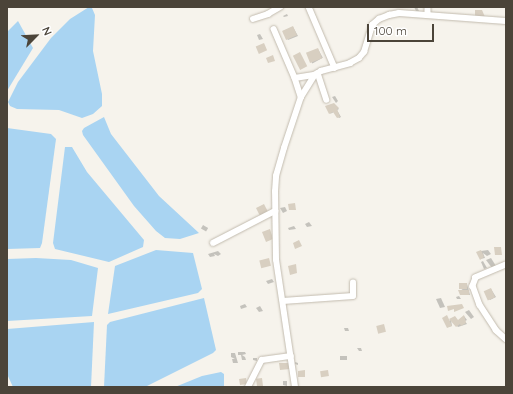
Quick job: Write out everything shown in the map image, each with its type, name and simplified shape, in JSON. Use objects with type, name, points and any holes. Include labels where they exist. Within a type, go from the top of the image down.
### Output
[{"type":"street","points":[[253,19],[268,14],[280,7]]},
{"type":"street","points":[[309,7],[335,68]]},
{"type":"street","points":[[428,7],[428,15]]},
{"type":"street","points":[[295,78],[316,74],[359,58],[364,52],[372,25],[379,19],[400,13],[506,21]]},
{"type":"street","points":[[274,29],[295,78],[301,97]]},
{"type":"street","points":[[295,387],[276,260],[276,176],[292,119],[301,97],[316,74]]},
{"type":"street","points":[[316,74],[327,100]]},
{"type":"street","points":[[213,243],[275,211]]},
{"type":"street","points":[[506,265],[476,278],[473,286],[480,305],[496,330],[506,339]]},
{"type":"street","points":[[283,301],[353,296],[353,283]]},
{"type":"street","points":[[248,387],[262,360],[291,356]]},
{"type":"water","points":[[89,7],[92,8],[95,15],[93,51],[102,94],[102,106],[93,114],[82,118],[59,110],[17,109],[10,106],[8,102],[18,82],[51,38],[70,19]]},
{"type":"water","points":[[18,21],[33,48],[7,91],[7,32]]},
{"type":"water","points":[[104,117],[111,134],[159,196],[199,233],[180,239],[165,238],[156,231],[134,206],[83,135],[82,131],[84,128]]},
{"type":"water","points":[[7,128],[51,134],[56,139],[42,243],[40,248],[7,249]]},
{"type":"water","points":[[65,147],[72,147],[87,172],[144,240],[143,247],[109,262],[55,249],[53,243]]},
{"type":"water","points":[[156,250],[193,253],[202,289],[198,293],[108,314],[115,266]]},
{"type":"water","points":[[36,258],[71,260],[98,268],[92,316],[7,321],[7,259]]},
{"type":"water","points":[[204,298],[216,350],[213,353],[145,387],[104,387],[107,325],[110,322]]},
{"type":"water","points":[[94,322],[91,387],[13,387],[7,374],[7,329]]},
{"type":"water","points":[[221,372],[224,374],[224,387],[175,387],[202,376]]},
{"type":"building","points":[[475,10],[482,10],[485,17],[475,18]]},
{"type":"building","points":[[293,26],[297,35],[286,40],[282,31]]},
{"type":"building","points":[[264,43],[267,50],[259,54],[256,47]]},
{"type":"building","points":[[318,48],[322,58],[310,63],[306,53]]},
{"type":"building","points":[[300,52],[307,66],[300,70],[293,56]]},
{"type":"building","points":[[273,55],[275,61],[268,63],[266,58]]},
{"type":"building","points":[[334,103],[339,108],[337,109],[340,117],[337,118],[333,112],[329,114],[325,106]]},
{"type":"building","points":[[295,203],[296,210],[289,210],[288,204]]},
{"type":"building","points":[[264,204],[268,212],[260,216],[256,208]]},
{"type":"building","points":[[270,229],[273,239],[266,242],[262,232]]},
{"type":"building","points":[[299,240],[302,246],[295,249],[293,243]]},
{"type":"building","points":[[494,247],[501,247],[502,255],[495,255]]},
{"type":"building","points":[[481,250],[484,257],[480,260],[476,252]]},
{"type":"building","points":[[269,258],[271,266],[261,268],[259,260]]},
{"type":"building","points":[[296,264],[297,273],[290,275],[288,266]]},
{"type":"building","points":[[459,283],[467,283],[467,289],[459,289]]},
{"type":"building","points":[[491,288],[495,297],[488,300],[484,291]]},
{"type":"building","points":[[458,290],[469,290],[469,295],[460,295]]},
{"type":"building","points":[[462,304],[464,308],[454,312],[454,309],[448,311],[447,306]]},
{"type":"building","points":[[447,315],[452,326],[447,328],[442,318]]},
{"type":"building","points":[[464,315],[466,323],[461,326],[460,324],[456,327],[449,319],[455,316],[458,320]]},
{"type":"building","points":[[384,324],[386,332],[378,334],[376,326]]},
{"type":"building","points":[[279,363],[289,363],[290,369],[280,370]]},
{"type":"building","points":[[305,370],[305,377],[298,377],[298,371]]},
{"type":"building","points":[[328,370],[329,376],[321,377],[320,371]]},
{"type":"building","points":[[246,378],[247,384],[240,385],[239,379]]},
{"type":"building","points":[[262,378],[263,386],[257,387],[256,379]]}]
